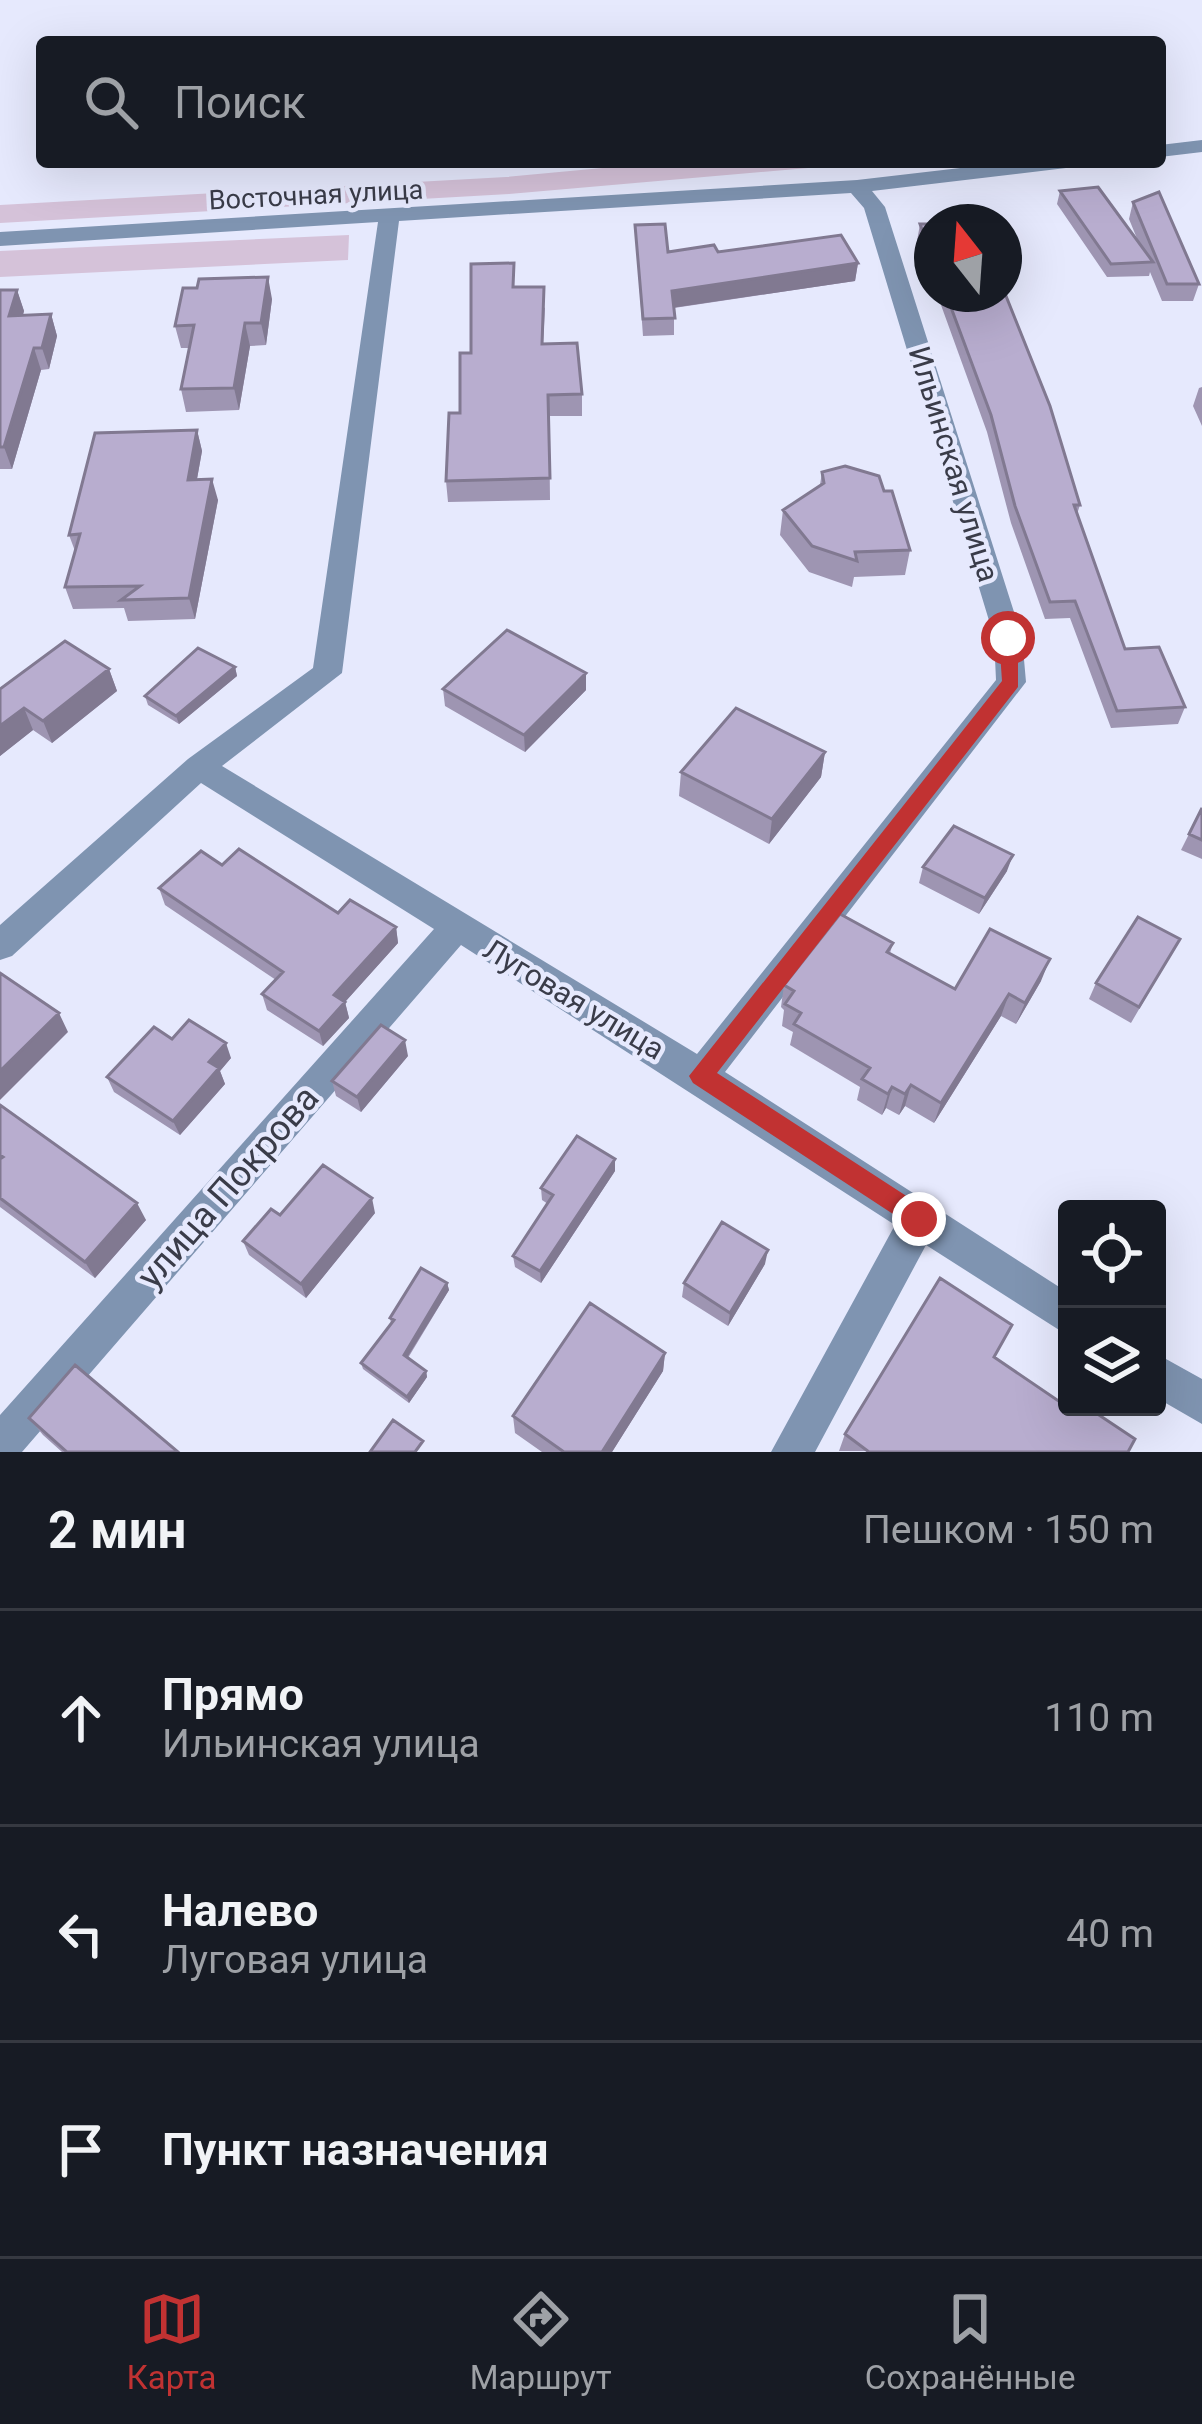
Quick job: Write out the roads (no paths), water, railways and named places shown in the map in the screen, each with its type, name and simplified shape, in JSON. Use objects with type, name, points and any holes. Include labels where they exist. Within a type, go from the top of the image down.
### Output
[{"type":"street","points":[[1166,150],[1202,146]]},
{"type":"street","name":"Восточная улица","points":[[0,239],[857,186],[1014,168]]},
{"type":"street","name":"Ильинская улица","points":[[701,1076],[1011,682],[1008,638],[874,207],[857,186]]},
{"type":"street","points":[[0,946],[199,767],[327,673],[389,218]]},
{"type":"street","name":"Луговая улица","points":[[199,767],[701,1076],[1058,1309]]},
{"type":"street","name":"улица Покрова","points":[[0,1446],[455,927]]},
{"type":"street","points":[[792,1452],[919,1219]]},
{"type":"street","points":[[1166,1380],[1202,1403]]}]
